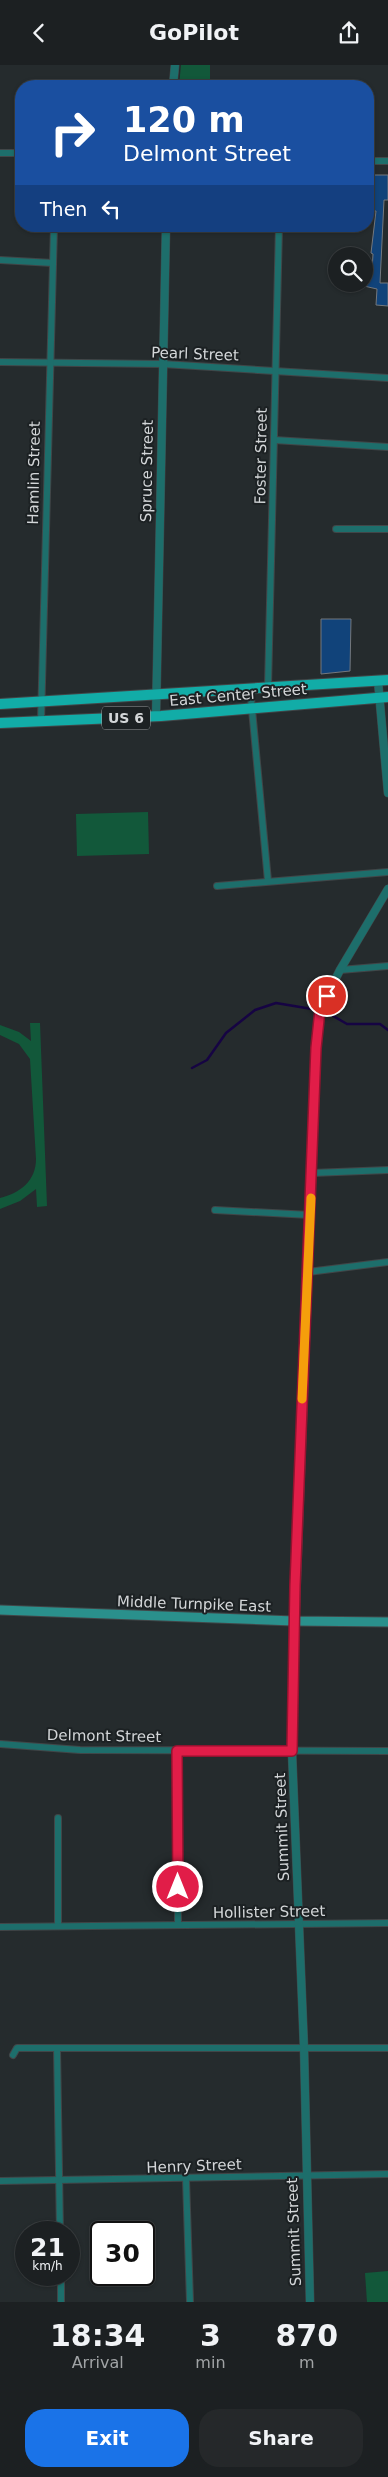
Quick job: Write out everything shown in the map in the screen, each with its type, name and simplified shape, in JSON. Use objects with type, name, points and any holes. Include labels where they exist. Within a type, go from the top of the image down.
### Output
[{"type":"main road","name":"East Center Street","points":[[0,704],[383,680]]},
{"type":"main road","name":"East Center Street","points":[[0,723],[156,717],[384,697]]},
{"type":"main road","name":"Middle Turnpike East","points":[[0,1610],[294,1621],[388,1622]]},
{"type":"street","points":[[174,80],[175,65]]},
{"type":"street","points":[[0,153],[15,153]]},
{"type":"street","points":[[374,161],[388,161]]},
{"type":"street","name":"Hamlin Street","points":[[41,721],[54,232]]},
{"type":"street","name":"Spruce Street","points":[[156,717],[166,232]]},
{"type":"street","name":"Foster Street","points":[[268,687],[279,232]]},
{"type":"street","points":[[0,260],[53,263]]},
{"type":"street","name":"Pearl Street","points":[[0,362],[163,365],[276,370],[388,378]]},
{"type":"street","points":[[274,441],[388,447]]},
{"type":"street","points":[[336,529],[388,529]]},
{"type":"street","points":[[383,680],[388,793]]},
{"type":"street","points":[[250,688],[268,881]]},
{"type":"street","points":[[216,887],[388,872]]},
{"type":"street","name":"Summit Street","points":[[310,2302],[300,1924],[292,1751],[294,1621],[320,1013],[340,970],[388,889]]},
{"type":"street","points":[[340,970],[388,966]]},
{"type":"street","points":[[312,1173],[388,1170]]},
{"type":"street","points":[[215,1210],[310,1215]]},
{"type":"street","points":[[308,1272],[388,1262]]},
{"type":"street","name":"Delmont Street","points":[[0,1744],[80,1750],[388,1751]]},
{"type":"street","points":[[177,1751],[178,1925]]},
{"type":"street","points":[[58,1818],[58,1926]]},
{"type":"street","name":"Hollister Street","points":[[0,1927],[388,1923]]},
{"type":"street","points":[[13,2055],[17,2048],[388,2048]]},
{"type":"street","points":[[57,2048],[60,2221]]},
{"type":"street","name":"Henry Street","points":[[0,2181],[388,2174]]},
{"type":"street","points":[[186,2179],[190,2302]]},
{"type":"street","points":[[61,2286],[62,2302]]},
{"type":"green space","points":[[181,65],[210,65],[210,80],[180,80]]},
{"type":"green space","points":[[148,812],[149,854],[77,856],[76,814]]},
{"type":"green space","points":[[30,1023],[40,1023],[47,1206],[37,1207],[36,1189],[20,1201],[0,1209],[0,1198],[14,1193],[30,1180],[36,1159],[30,1059],[19,1044],[0,1035],[0,1025],[19,1032],[31,1041]]},
{"type":"green space","points":[[388,2271],[388,2302],[367,2302],[365,2273]]},
{"type":"building","points":[[374,175],[388,175],[388,200],[384,200],[380,283],[388,283],[388,306],[376,305],[377,289],[373,288],[372,247],[376,211],[374,211]]},
{"type":"building","points":[[321,619],[351,619],[350,671],[321,674]]},
{"type":"waterway","points":[[192,1068],[207,1060],[226,1033],[255,1010],[276,1003],[312,1009]]},
{"type":"waterway","points":[[328,1013],[347,1024],[380,1024],[388,1030]]},
{"type":"slow traffic","points":[[302,1399],[311,1198]]},
{"type":"route","points":[[178,1887],[177,1751],[292,1751],[295,1586],[316,1048],[320,1010],[327,996]]}]
